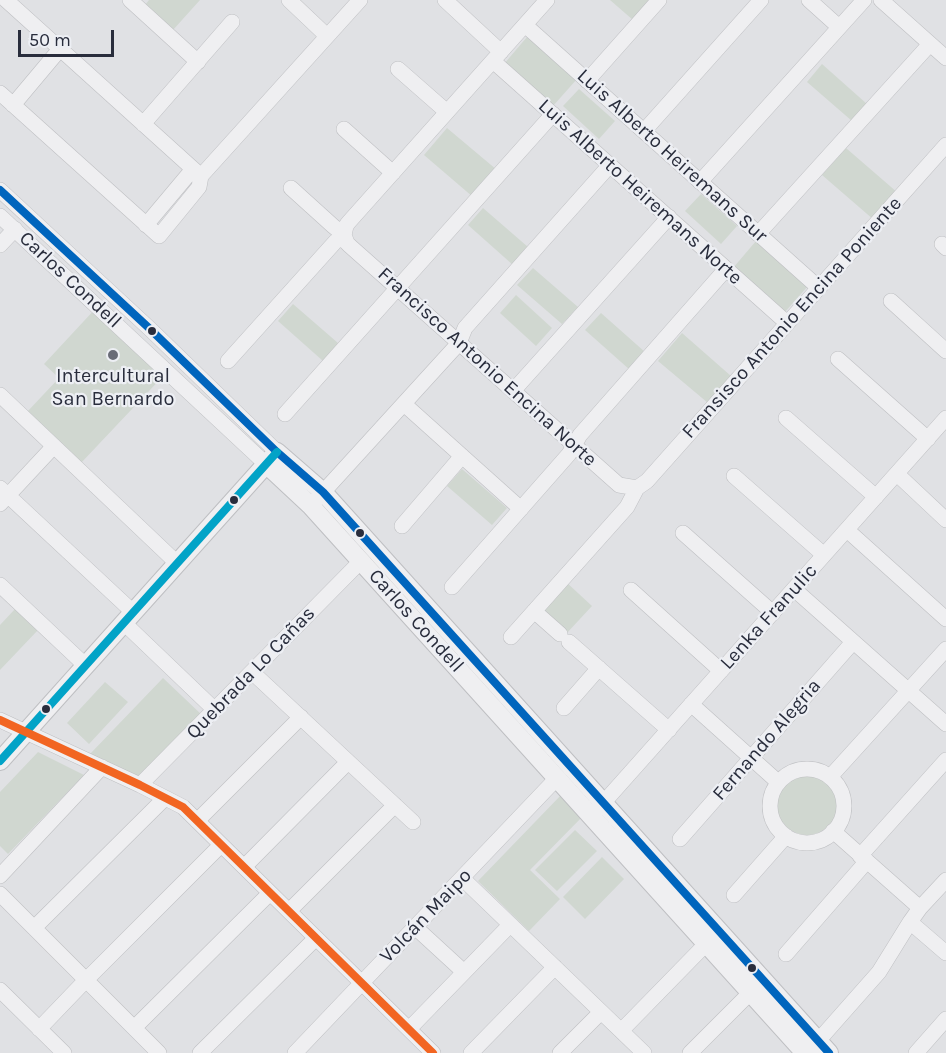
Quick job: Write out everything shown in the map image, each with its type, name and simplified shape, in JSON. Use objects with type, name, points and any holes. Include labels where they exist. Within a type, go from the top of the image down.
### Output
[{"type":"street","points":[[0,93],[159,236],[199,188],[197,173],[6,0]]},
{"type":"street","points":[[130,0],[198,62]]},
{"type":"street","points":[[289,0],[327,36]]},
{"type":"street","points":[[197,173],[360,0]]},
{"type":"street","name":"Luis Alberto Heiremans Norte","points":[[445,0],[553,114],[787,323]]},
{"type":"street","points":[[228,361],[335,242],[344,235],[348,223],[547,0]]},
{"type":"street","points":[[587,81],[659,0]]},
{"type":"street","points":[[644,131],[761,0]]},
{"type":"street","points":[[810,0],[839,27]]},
{"type":"street","points":[[700,182],[864,0]]},
{"type":"street","points":[[881,0],[946,58]]},
{"type":"street","points":[[143,124],[232,22]]},
{"type":"street","name":"Luis Alberto Heiremans Sur","points":[[525,25],[819,288]]},
{"type":"street","points":[[758,234],[930,44]]},
{"type":"street","points":[[13,105],[60,49]]},
{"type":"street","points":[[398,69],[447,112]]},
{"type":"street","points":[[285,414],[553,114]]},
{"type":"street","points":[[344,129],[393,173]]},
{"type":"street","name":"Fransisco Antonio Encina Poniente","points":[[511,637],[627,507],[637,488],[647,481],[946,145]]},
{"type":"street","points":[[317,499],[459,342],[465,328],[610,165]]},
{"type":"street","name":"Francisco Antonio Encina Norte","points":[[291,188],[344,235],[350,246],[619,485],[637,488]]},
{"type":"street","name":"Carlos Condell","points":[[0,190],[141,321],[272,458]]},
{"type":"street","name":"Carlos Condell","points":[[0,216],[317,499],[604,802],[817,1050]]},
{"type":"street","points":[[513,391],[669,218]]},
{"type":"street","points":[[0,245],[15,229]]},
{"type":"street","points":[[452,587],[569,454],[580,435],[726,269]]},
{"type":"street","points":[[891,301],[946,351]]},
{"type":"street","points":[[838,359],[928,439]]},
{"type":"street","points":[[0,395],[177,563]]},
{"type":"street","points":[[404,404],[521,509]]},
{"type":"street","points":[[786,418],[876,497]]},
{"type":"street","name":"Lenka Franulic","points":[[591,816],[946,419]]},
{"type":"street","points":[[54,446],[3,496],[129,617],[215,710]]},
{"type":"street","points":[[402,526],[462,456]]},
{"type":"street","points":[[0,761],[272,458]]},
{"type":"street","points":[[897,474],[946,519]]},
{"type":"street","points":[[734,476],[824,555]]},
{"type":"street","name":"Carlos Condell","points":[[317,499],[361,561],[750,993],[817,1050]]},
{"type":"street","points":[[847,530],[946,619]]},
{"type":"street","points":[[683,533],[773,613]]},
{"type":"street","name":"Quebrada Lo Cañas","points":[[140,785],[361,561]]},
{"type":"street","points":[[0,585],[86,666]]},
{"type":"street","points":[[794,589],[946,724]]},
{"type":"street","points":[[631,590],[721,671]]},
{"type":"street","points":[[534,611],[669,730]]},
{"type":"street","name":"Fernando Alegria","points":[[680,839],[853,642]]},
{"type":"street","points":[[830,777],[946,649]]},
{"type":"street","points":[[564,708],[599,668]]},
{"type":"street","points":[[252,672],[413,822]]},
{"type":"street","points":[[692,704],[778,782]]},
{"type":"street","points":[[197,821],[301,717]]},
{"type":"street","points":[[0,720],[183,807],[431,1052]]},
{"type":"street","points":[[786,954],[946,760]]},
{"type":"street","points":[[244,867],[348,762]]},
{"type":"street","points":[[0,876],[102,767]]},
{"type":"street","points":[[799,770],[816,770],[830,777],[841,791],[843,800],[842,816],[833,831],[828,836],[814,842],[800,842],[786,836],[774,823],[770,806],[778,782],[791,772],[799,770]]},
{"type":"street","name":"Volcán Maipo","points":[[295,1053],[557,778]]},
{"type":"street","points":[[34,928],[165,798]]},
{"type":"street","points":[[289,911],[395,805]]},
{"type":"street","points":[[833,831],[920,908]]},
{"type":"street","points":[[734,895],[786,836]]},
{"type":"street","points":[[39,1029],[221,845]]},
{"type":"street","points":[[462,878],[644,1053]]},
{"type":"street","points":[[817,1050],[879,972],[920,908],[946,880]]},
{"type":"street","points":[[134,1028],[270,893]]},
{"type":"street","points":[[0,894],[159,1053]]},
{"type":"street","points":[[910,922],[946,953]]},
{"type":"street","points":[[409,1029],[510,925]]},
{"type":"street","points":[[415,927],[464,972]]},
{"type":"street","points":[[200,1053],[315,938]]},
{"type":"street","points":[[621,1030],[706,944]]},
{"type":"street","points":[[471,1053],[555,967]]},
{"type":"street","points":[[0,990],[64,1053]]},
{"type":"street","points":[[690,1053],[750,993]]},
{"type":"street","points":[[560,1053],[601,1012]]},
{"type":"street","points":[[916,1053],[946,1019]]},
{"type":"shaded area","points":[[149,0],[200,0],[173,30],[145,5]]},
{"type":"shaded area","points":[[610,0],[650,0],[633,20]]},
{"type":"shaded area","points":[[527,37],[577,79],[553,106],[504,64]]},
{"type":"shaded area","points":[[822,64],[867,104],[852,121],[807,82]]},
{"type":"shaded area","points":[[579,89],[615,121],[599,139],[563,106]]},
{"type":"shaded area","points":[[447,128],[497,170],[473,197],[424,155]]},
{"type":"shaded area","points":[[846,148],[898,193],[874,220],[822,175]]},
{"type":"shaded area","points":[[701,194],[737,226],[721,244],[685,211]]},
{"type":"shaded area","points":[[483,208],[528,247],[513,265],[468,225]]},
{"type":"shaded area","points":[[756,241],[808,286],[784,313],[733,268]]},
{"type":"shaded area","points":[[533,268],[578,307],[562,324],[517,285]]},
{"type":"shaded area","points":[[516,295],[552,328],[536,346],[500,313]]},
{"type":"shaded area","points":[[293,304],[338,343],[323,361],[278,321]]},
{"type":"shaded area","points":[[96,308],[166,373],[81,463],[27,412],[59,378],[44,364]]},
{"type":"shaded area","points":[[601,313],[645,352],[630,370],[585,330]]},
{"type":"shaded area","points":[[682,333],[731,376],[708,403],[658,361]]},
{"type":"shaded area","points":[[462,469],[507,508],[492,525],[447,486]]},
{"type":"shaded area","points":[[565,581],[592,606],[566,634],[539,609]]},
{"type":"shaded area","points":[[15,609],[38,630],[0,670],[0,625]]},
{"type":"shaded area","points":[[163,678],[202,715],[142,778],[90,754]]},
{"type":"shaded area","points":[[105,682],[128,702],[89,744],[67,723]]},
{"type":"shaded area","points":[[38,752],[84,775],[8,854],[0,846],[0,792]]},
{"type":"shaded area","points":[[801,775],[813,775],[824,780],[832,788],[837,805],[835,817],[824,830],[813,835],[801,835],[790,830],[782,822],[777,811],[777,799],[782,788],[790,780]]},
{"type":"shaded area","points":[[563,793],[585,814],[530,870],[560,899],[529,931],[478,881]]},
{"type":"shaded area","points":[[575,830],[597,851],[557,891],[535,870]]},
{"type":"shaded area","points":[[602,857],[624,879],[585,919],[563,897]]},
{"type":"transit line","points":[[0,190],[150,329],[277,452],[323,492],[829,1053]]},
{"type":"transit line","points":[[0,761],[277,452]]},
{"type":"transit line","points":[[0,720],[183,807],[433,1053]]},
{"type":"place","name":"Intercultural San Bernardo","points":[[113,355]]}]
